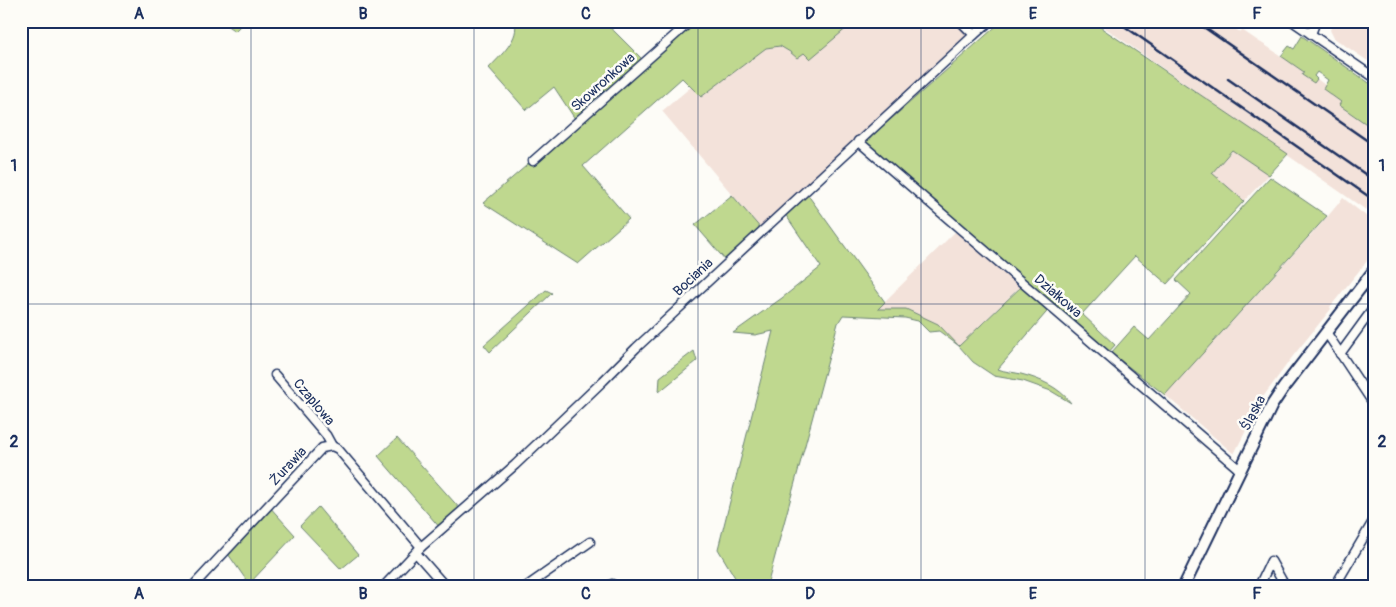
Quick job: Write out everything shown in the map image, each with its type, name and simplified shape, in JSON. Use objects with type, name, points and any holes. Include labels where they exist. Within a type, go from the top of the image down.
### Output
[{"type":"street","name":"Skowronkowa","points":[[533,161],[691,21]]},
{"type":"street","points":[[960,21],[974,35]]},
{"type":"street","name":"Bociania","points":[[384,586],[418,550],[515,465],[636,348],[990,21]]},
{"type":"street","points":[[1292,21],[1375,78]]},
{"type":"street","points":[[1311,34],[1316,21]]},
{"type":"street","name":"Działkowa","points":[[858,142],[1240,470]]},
{"type":"street","name":"Śląska","points":[[1184,586],[1272,405],[1375,270]]},
{"type":"street","points":[[1340,354],[1375,306]]},
{"type":"street","points":[[1326,332],[1375,406]]},
{"type":"street","name":"Czaplowa","points":[[275,375],[326,435],[332,446]]},
{"type":"street","points":[[332,446],[338,449],[445,586]]},
{"type":"street","name":"Żurawia","points":[[194,586],[322,448],[332,446]]},
{"type":"street","points":[[1335,586],[1375,518]]},
{"type":"street","points":[[527,586],[590,542]]},
{"type":"street","points":[[1259,586],[1272,561],[1285,586]]},
{"type":"shaded area","points":[[839,21],[960,21],[974,35],[762,230],[662,111],[691,87],[701,97],[766,48],[780,46],[790,52]]},
{"type":"shaded area","points":[[1095,21],[1233,22],[1231,26],[1240,32],[1242,30],[1268,47],[1304,72],[1302,75],[1314,83],[1317,79],[1325,85],[1323,89],[1342,102],[1340,106],[1375,130],[1375,203],[1372,202],[1366,210]]},
{"type":"shaded area","points":[[1334,21],[1375,21],[1375,66],[1334,38],[1330,30]]},
{"type":"shaded area","points":[[1233,150],[1269,175],[1244,201],[1211,173]]},
{"type":"shaded area","points":[[1343,198],[1375,223],[1375,251],[1330,307],[1331,309],[1263,397],[1234,454],[1165,395]]},
{"type":"shaded area","points":[[959,228],[1024,283],[959,346],[938,324],[906,309],[877,309]]},
{"type":"green space","points":[[220,21],[245,21],[235,31]]},
{"type":"green space","points":[[514,21],[600,21],[614,31],[645,62],[691,21],[855,21],[810,59],[804,53],[797,58],[780,46],[766,48],[701,97],[682,78],[583,166],[629,219],[578,264],[483,203],[577,122],[554,87],[526,110],[489,68],[512,40],[516,27]]},
{"type":"green space","points":[[1002,21],[1091,21],[1288,154],[1269,175],[1232,150],[1212,173],[1244,201],[1167,284],[1135,256],[1082,314],[1115,345],[1107,354],[1051,307],[998,369],[1042,381],[1061,392],[1071,403],[1051,391],[1023,381],[994,376],[973,362],[959,346],[1024,284],[858,141],[864,136],[870,139]]},
{"type":"green space","points":[[1302,36],[1375,87],[1375,130],[1339,105],[1341,102],[1323,89],[1328,80],[1317,72],[1314,76],[1317,79],[1314,83],[1302,75],[1304,72],[1281,56],[1289,46],[1294,49]]},
{"type":"green space","points":[[1270,177],[1327,216],[1165,395],[1111,353],[1134,327],[1149,340],[1191,294],[1176,280]]},
{"type":"green space","points":[[805,191],[885,302],[878,309],[906,309],[938,324],[959,346],[939,331],[929,332],[918,321],[905,318],[843,315],[838,323],[767,586],[740,586],[718,549],[773,331],[755,335],[733,333],[821,267],[783,211]]},
{"type":"green space","points":[[732,195],[762,230],[727,262],[695,225]]},
{"type":"green space","points":[[546,290],[552,293],[490,352],[484,345]]},
{"type":"green space","points":[[694,351],[697,361],[659,392],[660,377]]},
{"type":"green space","points":[[397,438],[462,511],[441,529],[378,456]]},
{"type":"green space","points":[[268,505],[295,535],[249,584],[226,551]]},
{"type":"green space","points":[[318,507],[358,555],[341,569],[300,526]]},
{"type":"railway","points":[[1117,21],[1368,196]]},
{"type":"railway","points":[[1195,21],[1375,146]]},
{"type":"railway","points":[[1228,79],[1375,181]]}]
